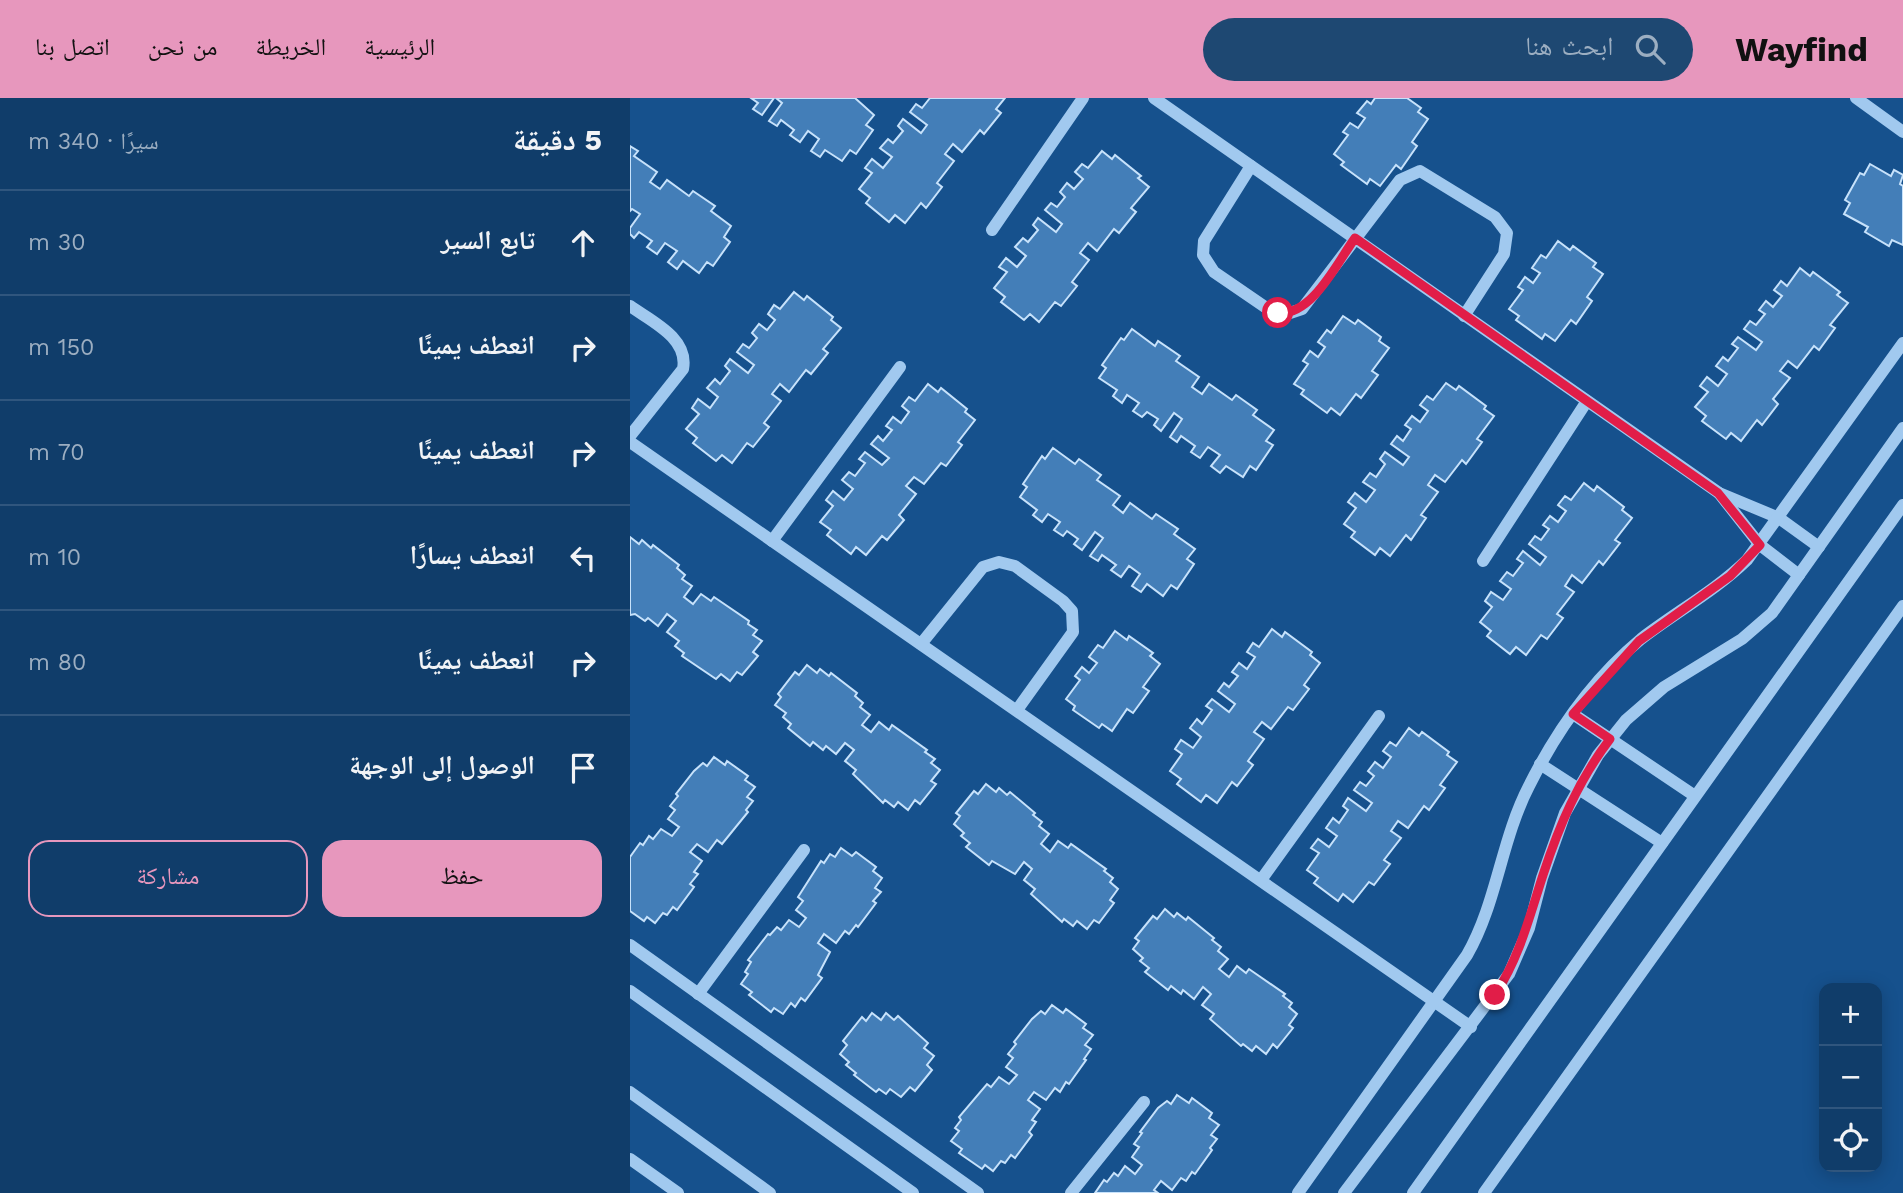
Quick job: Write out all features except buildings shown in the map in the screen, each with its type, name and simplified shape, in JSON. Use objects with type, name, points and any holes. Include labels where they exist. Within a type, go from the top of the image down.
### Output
[{"type":"street","points":[[992,230],[1083,98]]},
{"type":"street","points":[[1154,98],[1718,493],[1779,518],[1819,547]]},
{"type":"street","points":[[1856,98],[1903,132]]},
{"type":"street","points":[[1251,166],[1204,241],[1206,261],[1226,280],[1271,311],[1295,313],[1308,303],[1400,180],[1413,172],[1427,172],[1495,217],[1507,233],[1507,244],[1464,316]]},
{"type":"street","points":[[630,306],[678,342],[684,362],[683,369],[630,436]]},
{"type":"street","points":[[1298,1193],[1474,942],[1516,813],[1540,764],[1573,714],[1639,641],[1730,576],[1760,545],[1903,343]]},
{"type":"street","points":[[772,541],[900,367]]},
{"type":"street","points":[[1483,561],[1587,401]]},
{"type":"street","points":[[1344,1193],[1502,984],[1520,951],[1555,839],[1577,788],[1610,739],[1664,687],[1759,626],[1799,575],[1903,428]]},
{"type":"street","points":[[630,442],[1471,1027]]},
{"type":"street","points":[[1718,493],[1760,545],[1799,575]]},
{"type":"street","points":[[1413,1193],[1903,505]]},
{"type":"street","points":[[921,644],[983,567],[999,562],[1015,566],[1068,606],[1074,625],[1073,632],[1017,710]]},
{"type":"street","points":[[1484,1193],[1903,606]]},
{"type":"street","points":[[1573,714],[1695,796]]},
{"type":"street","points":[[1261,880],[1380,716]]},
{"type":"street","points":[[1540,764],[1662,843]]},
{"type":"street","points":[[698,994],[804,850]]},
{"type":"street","points":[[630,945],[978,1193]]},
{"type":"street","points":[[630,991],[913,1193]]},
{"type":"street","points":[[630,1092],[771,1193]]},
{"type":"street","points":[[1071,1193],[1144,1102]]},
{"type":"street","points":[[630,1158],[678,1193]]},
{"type":"route","points":[[1278,313],[1295,313],[1302,309],[1355,238],[1718,493],[1760,545],[1730,576],[1639,641],[1615,664],[1573,714],[1610,739],[1577,788],[1565,813],[1542,878],[1529,928],[1509,974],[1495,995]]}]
